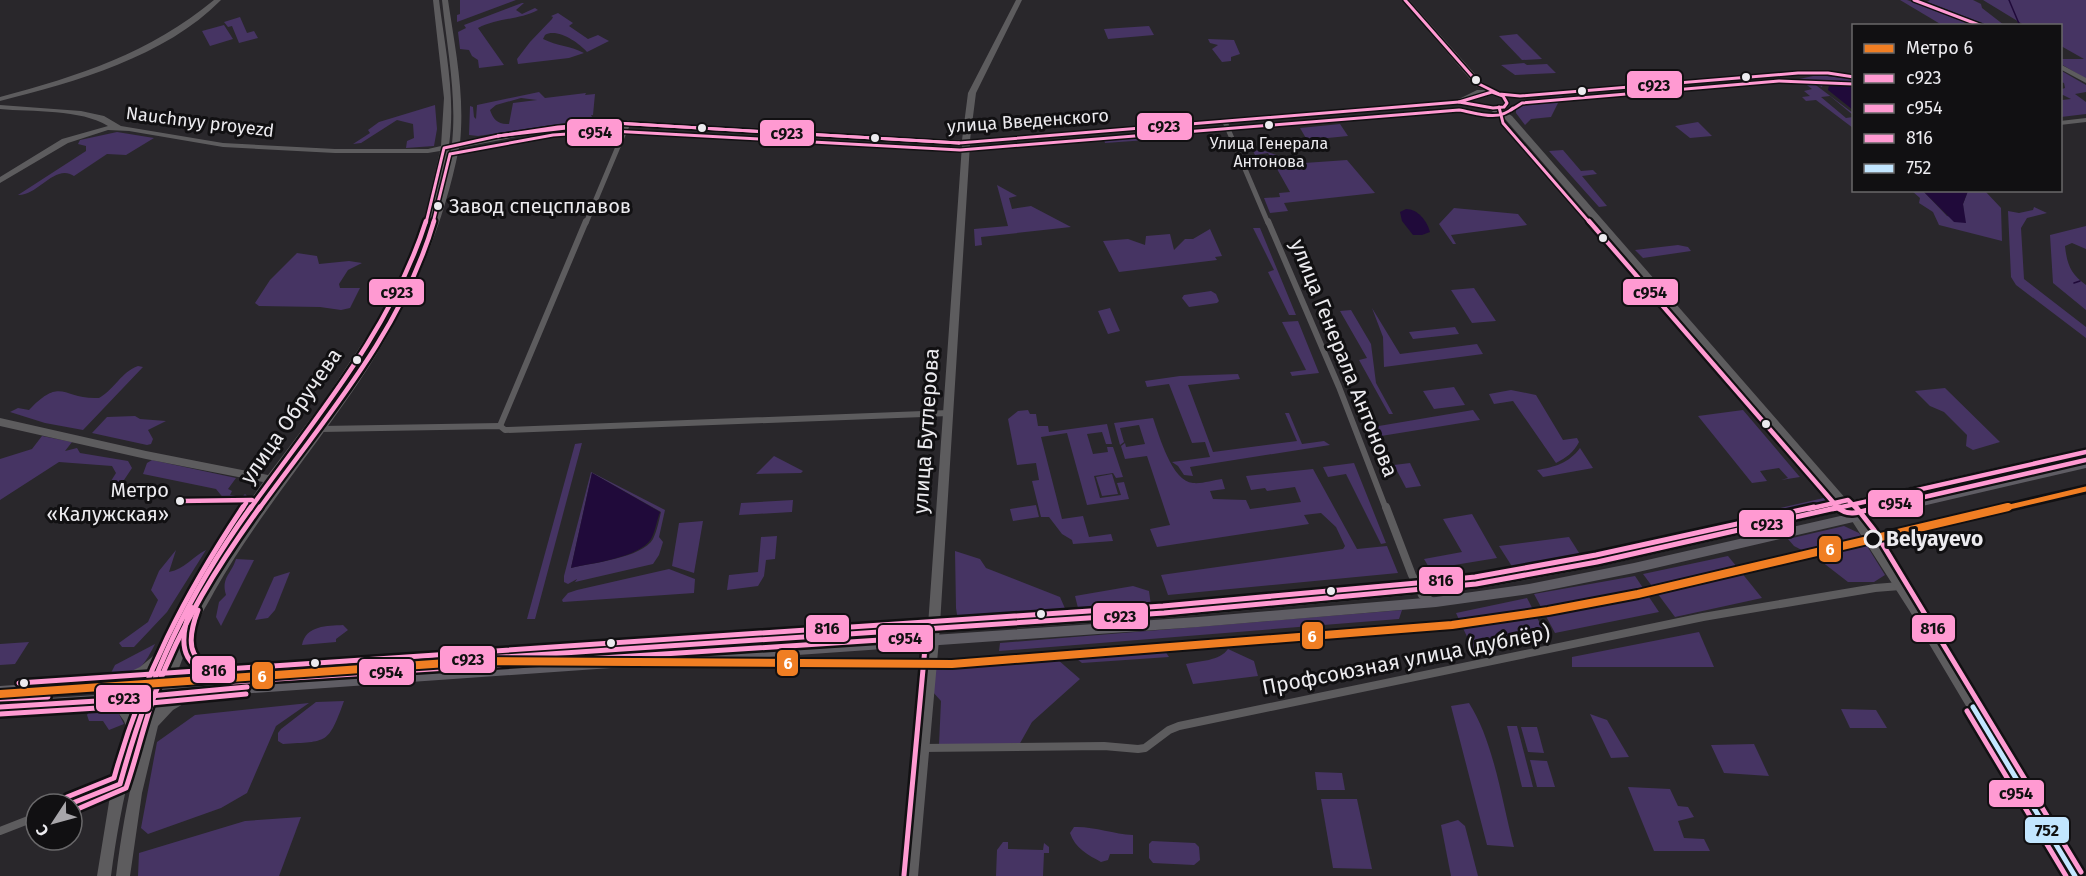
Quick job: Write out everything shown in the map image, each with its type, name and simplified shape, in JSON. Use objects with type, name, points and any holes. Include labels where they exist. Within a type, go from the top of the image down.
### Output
[{"type":"main road","points":[[0,707],[933,635],[1476,584],[1586,564],[2086,453]]},
{"type":"main road","points":[[0,692],[232,675],[933,635],[1377,608],[1436,602],[1584,579],[2086,464]]},
{"type":"street","points":[[118,128],[101,118],[81,113],[2,107],[0,99],[75,78],[129,56],[185,26],[218,0]]},
{"type":"street","name":"улица Обручева","points":[[123,876],[135,792],[149,729],[160,695],[190,625],[226,560],[382,320],[402,283],[427,224],[444,147],[448,115],[436,0]]},
{"type":"street","name":"улица Обручева","points":[[104,876],[120,784],[134,730],[164,652],[207,571],[321,429],[366,362],[412,282],[436,222],[456,145],[457,102],[445,0]]},
{"type":"street","name":"улица Бутлерова","points":[[911,876],[933,635],[966,143],[972,93],[1019,0]]},
{"type":"street","points":[[1405,0],[1479,84],[1497,94],[1506,104],[1509,118]]},
{"type":"street","points":[[1914,0],[1978,24]]},
{"type":"street","points":[[443,69],[453,67]]},
{"type":"street","points":[[2062,67],[2086,81]]},
{"type":"street","points":[[1497,94],[1520,96],[1794,73],[1828,73],[1852,77]]},
{"type":"street","points":[[1479,84],[1475,100],[1484,106]]},
{"type":"street","name":"улица Введенского","points":[[1459,102],[1476,95],[1497,94]]},
{"type":"street","points":[[1493,108],[1520,96]]},
{"type":"street","name":"улица Введенского","points":[[456,145],[552,128],[628,123],[966,143],[1459,102],[1493,108]]},
{"type":"street","points":[[1493,108],[1509,118],[1856,518],[1900,586],[2075,876]]},
{"type":"street","points":[[2062,123],[2086,120]]},
{"type":"street","name":"улица Генерала Антонова","points":[[1225,122],[1339,387],[1418,590]]},
{"type":"street","points":[[101,129],[109,123]]},
{"type":"street","points":[[500,426],[628,123]]},
{"type":"street","name":"Nauchnyy proyezd","points":[[0,181],[65,141],[101,129],[118,128],[211,144],[299,150],[428,151],[456,145]]},
{"type":"street","points":[[321,429],[500,426],[505,430],[949,413]]},
{"type":"street","points":[[0,422],[277,481]]},
{"type":"street","name":"Профсоюзная улица (дублёр)","points":[[922,748],[1104,746],[1145,748],[1179,726],[1272,704],[1703,617],[1875,588],[1900,586]]},
{"type":"street","points":[[1418,590],[1427,599],[1436,602]]},
{"type":"street","points":[[1372,593],[1380,596],[1383,601],[1377,608]]},
{"type":"street","points":[[190,625],[189,648],[197,663],[206,669],[232,675]]},
{"type":"street","points":[[114,684],[144,671],[164,652]]},
{"type":"street","points":[[149,729],[168,706],[197,691]]},
{"type":"street","points":[[97,701],[121,706],[130,718],[134,730]]},
{"type":"street","points":[[84,798],[120,784]]},
{"type":"street","points":[[0,831],[24,822]]},
{"type":"shaded area","points":[[460,0],[516,0],[457,22],[457,15],[460,14]]},
{"type":"shaded area","points":[[1900,0],[1907,0],[1974,24],[1940,24]]},
{"type":"shaded area","points":[[1930,0],[1973,0],[1981,4],[1982,8],[2003,24],[1984,24],[1927,2]]},
{"type":"shaded area","points":[[1983,0],[2086,0],[2086,79],[2062,65],[2062,59],[2084,59],[2062,47],[2062,24],[2022,24]]},
{"type":"shaded area","points":[[524,3],[516,10],[522,14],[535,8],[538,10],[478,28],[504,65],[479,68],[478,60],[469,50],[460,49],[458,32],[466,28],[464,25]]},
{"type":"shaded area","points":[[558,13],[573,23],[569,26],[588,39],[598,35],[609,41],[587,52],[567,37],[550,33],[543,39],[584,53],[569,58],[518,64],[517,59],[530,42],[552,19],[551,16]]},
{"type":"shaded area","points":[[240,17],[247,33],[254,31],[258,38],[239,43],[232,26],[228,27],[224,22]]},
{"type":"shaded area","points":[[224,25],[233,39],[210,46],[202,31]]},
{"type":"shaded area","points":[[1149,26],[1154,35],[1108,39],[1104,29]]},
{"type":"shaded area","points":[[1517,34],[1542,59],[1522,60],[1499,36]]},
{"type":"shaded area","points":[[1208,39],[1234,40],[1240,54],[1231,57],[1231,61],[1222,62],[1212,49],[1218,45],[1210,43]]},
{"type":"shaded area","points":[[1524,63],[1527,65],[1547,64],[1556,73],[1515,75],[1501,65]]},
{"type":"shaded area","points":[[2062,71],[2086,85],[2086,92],[2075,94],[2086,102],[2086,114],[2062,117],[2062,100],[2071,99],[2062,94],[2062,89],[2065,88],[2062,82]]},
{"type":"shaded area","points":[[1818,75],[1852,79],[1852,83],[1838,81],[1823,84],[1822,87],[1809,80],[1852,112],[1852,114],[1830,96],[1821,97],[1846,118],[1852,117],[1852,127],[1816,100],[1806,101],[1802,97],[1810,96],[1804,91],[1812,89],[1799,79]]},
{"type":"shaded area","points":[[1835,82],[1852,84],[1852,109],[1828,90],[1829,85]]},
{"type":"shaded area","points":[[539,92],[545,98],[595,94],[593,115],[591,115],[593,119],[478,136],[469,135],[470,106],[473,107],[476,119],[477,105]],"holes":[[[521,98],[537,100],[513,103],[509,124],[496,121],[490,110],[496,105]]]},
{"type":"shaded area","points":[[1562,96],[1565,98],[1560,99],[1551,117],[1531,119],[1525,125],[1516,113],[1516,105],[1521,101]]},
{"type":"shaded area","points":[[435,105],[437,129],[434,146],[406,148],[407,141],[414,138],[413,124],[397,120],[361,143],[353,144],[370,133],[368,130],[379,122]]},
{"type":"shaded area","points":[[1698,122],[1712,136],[1690,138],[1675,126]]},
{"type":"shaded area","points":[[1340,124],[1348,136],[1307,140],[1300,128]]},
{"type":"shaded area","points":[[117,132],[154,138],[126,155],[107,154],[74,176],[67,173],[60,174],[33,191],[18,195],[86,151],[86,146],[78,144],[80,140]]},
{"type":"shaded area","points":[[1158,132],[1161,139],[1105,143],[1103,136]]},
{"type":"shaded area","points":[[1262,150],[1279,156],[1290,164],[1347,160],[1375,193],[1284,203],[1288,211],[1270,213],[1264,198],[1280,197],[1279,193],[1290,192],[1268,153],[1255,155],[1253,151]]},
{"type":"shaded area","points":[[1563,150],[1581,171],[1593,170],[1597,174],[1582,176],[1607,206],[1599,207],[1549,151]]},
{"type":"shaded area","points":[[997,185],[1017,196],[1009,198],[1012,209],[1031,206],[1071,227],[981,237],[982,245],[975,246],[974,229],[1008,226]]},
{"type":"shaded area","points":[[1913,192],[1924,192],[1947,216],[1964,219],[1963,204],[1968,192],[1986,192],[2001,208],[2002,241],[1939,225],[1933,212],[1919,203],[1920,198]]},
{"type":"shaded area","points":[[1924,192],[1968,192],[1963,204],[1966,223],[1954,222]]},
{"type":"shaded area","points":[[2034,207],[2047,213],[2027,218],[2021,228],[2024,279],[2086,327],[2086,338],[2016,285],[2011,277],[2008,211],[2019,213],[2033,210]]},
{"type":"shaded area","points":[[1454,208],[1518,214],[1527,225],[1451,235],[1456,244],[1453,244],[1439,224]]},
{"type":"shaded area","points":[[1406,209],[1421,216],[1430,232],[1413,235],[1402,221],[1400,212]]},
{"type":"shaded area","points":[[2086,226],[2086,249],[2072,243],[2065,246],[2071,268],[2086,285],[2086,310],[2053,283],[2050,235]]},
{"type":"shaded area","points":[[1253,228],[1260,228],[1296,315],[1289,315],[1268,272],[1274,270]]},
{"type":"shaded area","points":[[1210,229],[1222,256],[1215,257],[1217,260],[1119,272],[1103,241],[1128,239],[1145,245],[1146,236],[1170,234],[1174,250],[1185,239],[1193,239]]},
{"type":"shaded area","points":[[1678,245],[1688,247],[1691,251],[1643,258],[1635,250]]},
{"type":"shaded area","points":[[297,253],[317,256],[319,264],[349,261],[362,263],[348,270],[339,284],[340,288],[360,288],[350,308],[341,310],[320,307],[259,306],[255,303],[270,280]]},
{"type":"shaded area","points":[[1474,288],[1496,321],[1472,323],[1451,290]]},
{"type":"shaded area","points":[[1211,291],[1216,294],[1219,301],[1217,303],[1189,307],[1182,298],[1184,295]]},
{"type":"shaded area","points":[[1110,308],[1120,331],[1108,334],[1098,311]]},
{"type":"shaded area","points":[[1372,308],[1400,354],[1477,344],[1483,354],[1384,367],[1383,337]]},
{"type":"shaded area","points":[[1351,310],[1371,344],[1376,383],[1393,414],[1389,414],[1359,360],[1367,358],[1340,311]]},
{"type":"shaded area","points":[[1298,321],[1319,373],[1292,376],[1290,372],[1306,370],[1282,322]]},
{"type":"shaded area","points":[[1455,327],[1459,334],[1413,339],[1409,332]]},
{"type":"shaded area","points":[[138,366],[143,367],[83,430],[45,423],[10,412],[18,408],[29,410],[40,400],[56,391],[87,398],[99,398],[127,372]]},
{"type":"shaded area","points":[[1238,374],[1240,379],[1188,385],[1213,452],[1297,441],[1285,413],[1289,413],[1302,444],[1324,441],[1330,445],[1190,467],[1193,476],[1184,475],[1172,462],[1210,457],[1205,442],[1192,443],[1169,384],[1147,387],[1145,381],[1180,376]]},
{"type":"shaded area","points":[[1454,387],[1465,405],[1434,409],[1423,391]]},
{"type":"shaded area","points":[[1945,388],[2000,442],[1973,450],[1966,446],[1967,435],[1944,412],[1930,406],[1915,391]]},
{"type":"shaded area","points":[[1511,390],[1536,395],[1563,440],[1577,438],[1579,442],[1575,449],[1556,463],[1513,401],[1494,404],[1489,394]]},
{"type":"shaded area","points":[[1028,410],[1030,414],[1036,414],[1038,426],[1048,426],[1049,432],[1107,424],[1112,444],[1106,444],[1102,432],[1087,434],[1093,454],[1108,452],[1107,447],[1113,447],[1123,477],[1116,478],[1113,473],[1094,476],[1100,498],[1121,495],[1117,483],[1124,482],[1129,499],[1087,505],[1067,433],[1041,437],[1062,519],[1083,516],[1089,537],[1111,534],[1113,541],[1073,544],[1072,540],[1062,534],[1049,517],[1041,517],[1032,481],[1039,480],[1036,463],[1017,465],[1008,419],[1018,411]]},
{"type":"shaded area","points":[[1473,410],[1480,420],[1381,436],[1367,428]]},
{"type":"shaded area","points":[[1743,410],[1800,477],[1781,480],[1788,478],[1779,468],[1760,471],[1767,481],[1752,483],[1698,416]]},
{"type":"shaded area","points":[[135,416],[140,419],[166,421],[148,430],[153,439],[151,444],[92,433],[107,417]]},
{"type":"shaded area","points":[[1153,418],[1167,457],[1185,481],[1193,483],[1222,479],[1225,489],[1210,491],[1213,499],[1246,500],[1250,509],[1301,502],[1295,487],[1267,491],[1265,488],[1251,490],[1246,476],[1313,469],[1357,549],[1387,546],[1398,573],[1168,595],[1161,575],[1343,549],[1345,546],[1336,527],[1321,513],[1304,515],[1309,524],[1157,547],[1150,529],[1170,525],[1147,456],[1125,459],[1121,446],[1125,443],[1126,447],[1145,444],[1139,425],[1120,428],[1124,442],[1120,445],[1114,423]]},
{"type":"shaded area","points":[[42,436],[72,442],[65,451],[77,448],[80,453],[128,461],[132,468],[122,483],[111,481],[116,473],[112,466],[59,462],[0,500],[0,459],[32,449]]},
{"type":"shaded area","points":[[582,443],[535,619],[527,619],[575,444]]},
{"type":"shaded area","points":[[1580,448],[1593,468],[1543,477],[1537,470],[1561,463]]},
{"type":"shaded area","points":[[774,456],[803,471],[801,473],[756,474]]},
{"type":"shaded area","points":[[152,460],[236,478],[228,489],[232,491],[230,495],[242,497],[245,494],[247,496],[242,500],[225,500],[216,489],[143,474],[147,463]]},
{"type":"shaded area","points":[[1354,463],[1386,543],[1381,544],[1346,474],[1328,477],[1323,467]]},
{"type":"shaded area","points":[[1410,463],[1421,486],[1406,488],[1394,465]]},
{"type":"shaded area","points":[[591,472],[665,510],[659,537],[663,542],[653,564],[575,582],[577,579],[568,584],[564,582]],"holes":[[[592,473],[661,512],[653,539],[638,551],[603,562],[571,568]]]},
{"type":"shaded area","points":[[592,473],[660,512],[651,539],[636,551],[602,562],[571,568]]},
{"type":"shaded area","points":[[1112,474],[1118,494],[1102,496],[1096,477]]},
{"type":"shaded area","points":[[1828,497],[1835,504],[1766,521],[1759,513]]},
{"type":"shaded area","points":[[793,500],[792,512],[739,515],[741,503]]},
{"type":"shaded area","points":[[1036,505],[1039,517],[1013,521],[1010,509]]},
{"type":"shaded area","points":[[1472,514],[1497,558],[1430,569],[1424,559],[1462,552],[1443,519]]},
{"type":"shaded area","points":[[703,521],[694,573],[672,566],[679,523]]},
{"type":"shaded area","points":[[1844,526],[1859,533],[1885,575],[1874,582],[1848,582],[1817,558],[1794,546],[1788,539]]},
{"type":"shaded area","points":[[777,536],[775,559],[766,560],[764,576],[758,586],[727,590],[729,575],[758,572],[761,537]]},
{"type":"shaded area","points":[[1569,537],[1581,556],[1513,568],[1499,546]]},
{"type":"shaded area","points":[[176,550],[169,572],[180,568],[206,550],[167,612],[134,647],[122,647],[119,643],[148,622],[158,600],[151,590],[159,571]]},
{"type":"shaded area","points":[[955,551],[980,559],[986,568],[1060,597],[1067,613],[1046,612],[958,621]]},
{"type":"shaded area","points":[[1728,556],[1762,598],[1675,617],[1643,574]]},
{"type":"shaded area","points":[[236,559],[254,560],[221,626],[216,617],[219,602],[226,595],[226,580]]},
{"type":"shaded area","points":[[669,569],[695,579],[694,593],[563,602],[562,600],[568,593],[577,590]]},
{"type":"shaded area","points":[[290,572],[275,610],[268,618],[255,620],[274,577]]},
{"type":"shaded area","points":[[1635,576],[1659,612],[1555,633],[1534,594]]},
{"type":"shaded area","points":[[1133,586],[1149,591],[1151,606],[1079,612],[1075,596]]},
{"type":"shaded area","points":[[1527,598],[1549,641],[1475,654],[1456,613]]},
{"type":"shaded area","points":[[1402,610],[1399,619],[999,651],[1000,643]]},
{"type":"shaded area","points":[[343,625],[348,630],[336,639],[336,642],[302,645],[304,638],[313,630],[324,626]]},
{"type":"shaded area","points":[[1699,632],[1714,667],[1572,667],[1572,657]]},
{"type":"shaded area","points":[[29,642],[15,664],[0,665],[0,644]]},
{"type":"shaded area","points":[[155,644],[142,666],[132,674],[107,681],[115,665]]},
{"type":"shaded area","points":[[1161,645],[1169,657],[1082,663],[1068,652]]},
{"type":"shaded area","points":[[1228,649],[1254,661],[1258,676],[1193,684],[1186,664],[1215,658]]},
{"type":"shaded area","points":[[1050,653],[1080,679],[1032,722],[1019,745],[939,745],[941,701],[932,691],[936,660]]},
{"type":"shaded area","points":[[344,701],[334,726],[324,738],[318,741],[283,744],[278,741],[278,733],[281,729],[316,702]]},
{"type":"shaded area","points":[[309,703],[276,726],[247,793],[221,808],[148,834],[141,828],[157,742],[195,715]]},
{"type":"shaded area","points":[[1469,703],[1478,719],[1491,754],[1514,847],[1487,845],[1451,706]]},
{"type":"shaded area","points":[[90,709],[117,710],[124,724],[109,730],[103,721],[89,721],[87,715]]},
{"type":"shaded area","points":[[1841,709],[1876,710],[1887,728],[1850,728]]},
{"type":"shaded area","points":[[1590,714],[1607,720],[1629,757],[1611,758]]},
{"type":"shaded area","points":[[1507,726],[1517,726],[1533,787],[1522,787]]},
{"type":"shaded area","points":[[1521,727],[1537,727],[1544,753],[1528,752]]},
{"type":"shaded area","points":[[1754,744],[1769,776],[1724,773],[1711,745]]},
{"type":"shaded area","points":[[1530,760],[1547,761],[1555,787],[1537,787]]},
{"type":"shaded area","points":[[1315,772],[1342,773],[1345,790],[1317,790]]},
{"type":"shaded area","points":[[1628,787],[1670,789],[1678,806],[1688,807],[1694,817],[1678,821],[1684,838],[1704,839],[1710,851],[1654,851]]},
{"type":"shaded area","points":[[1321,799],[1357,799],[1372,869],[1333,868]]},
{"type":"shaded area","points":[[301,817],[279,876],[138,876],[139,853],[245,821]]},
{"type":"shaded area","points":[[1458,820],[1465,826],[1478,876],[1451,876],[1441,825]]},
{"type":"shaded area","points":[[1074,827],[1133,835],[1133,854],[1110,854],[1108,860],[1101,862],[1087,854],[1075,843],[1070,833]]},
{"type":"shaded area","points":[[1152,841],[1195,843],[1199,847],[1200,860],[1194,865],[1153,863],[1149,858],[1149,844]]},
{"type":"shaded area","points":[[1003,842],[1008,842],[1008,849],[1043,850],[1044,843],[1049,847],[1049,853],[1044,853],[1043,876],[996,876],[997,850]]},
{"type":"waterway","points":[[2009,0],[2019,24]]},
{"type":"waterway","points":[[2074,283],[2080,281]]},
{"type":"metro line","name":"6","points":[[0,694],[476,661],[952,664],[1452,625],[1548,611],[1638,594],[2086,489]]},
{"type":"transit line","name":"с923","points":[[1405,0],[1479,84],[1499,94],[1520,96],[1798,73],[1828,73],[1852,77]]},
{"type":"transit line","name":"с923","points":[[1914,0],[1977,24]]},
{"type":"transit line","name":"с954","points":[[1511,110],[1522,103],[1779,81],[1852,84]]},
{"type":"transit line","name":"с923","points":[[1492,92],[1503,96],[1507,103],[1504,107],[1493,108],[1459,102],[1492,92]]},
{"type":"transit line","name":"с923","points":[[959,143],[1459,102]]},
{"type":"transit line","name":"с954","points":[[1499,107],[1503,123],[1843,513],[1849,514],[2086,460]]},
{"type":"transit line","name":"с954","points":[[84,806],[126,788],[156,690],[182,630],[203,592],[239,536],[349,387],[397,309],[428,240],[450,154],[553,135],[611,131],[960,150],[1459,110],[1495,116],[1502,115],[1513,108]]},
{"type":"transit line","name":"с923","points":[[615,123],[959,143]]},
{"type":"transit line","name":"с923","points":[[615,123],[959,143]]},
{"type":"transit line","name":"с923","points":[[498,136],[558,127],[601,124]]},
{"type":"transit line","name":"с923","points":[[498,136],[601,124]]},
{"type":"transit line","name":"с923","points":[[84,798],[120,784],[155,674],[192,596],[232,533],[367,346],[390,306],[410,265],[426,222],[444,148],[498,136]]},
{"type":"transit line","name":"с923","points":[[198,610],[190,636],[193,654],[207,667],[232,675],[1164,613],[1476,584],[1597,562],[2086,452]]},
{"type":"transit line","name":"816","points":[[180,501],[252,500]]},
{"type":"transit line","name":"816","points":[[19,683],[1163,606],[1417,583],[1475,577],[1596,555],[1848,500],[1874,530],[2081,872]]},
{"type":"transit line","name":"816","points":[[79,792],[114,778],[137,703],[167,634],[203,569],[246,503]]},
{"type":"transit line","name":"с954","points":[[191,607],[183,636],[183,648],[187,658],[203,673],[232,682],[926,637],[904,875]]},
{"type":"transit line","name":"с923","points":[[0,707],[97,701],[247,687]]},
{"type":"transit line","name":"с954","points":[[0,714],[98,708],[246,694]]},
{"type":"transit line","name":"816","points":[[0,699],[48,697]]},
{"type":"transit line","name":"752","points":[[1973,707],[2075,876]]},
{"type":"transit line","name":"с954","points":[[1967,711],[2066,876]]},
{"type":"place","name":"Улица Генерала Антонова","points":[[1269,125]]},
{"type":"place","name":"Завод спецсплавов","points":[[438,206]]},
{"type":"place","name":"Метро «Калужская»","points":[[180,501]]},
{"type":"place","name":"Belyayevo","points":[[1873,539]]}]
